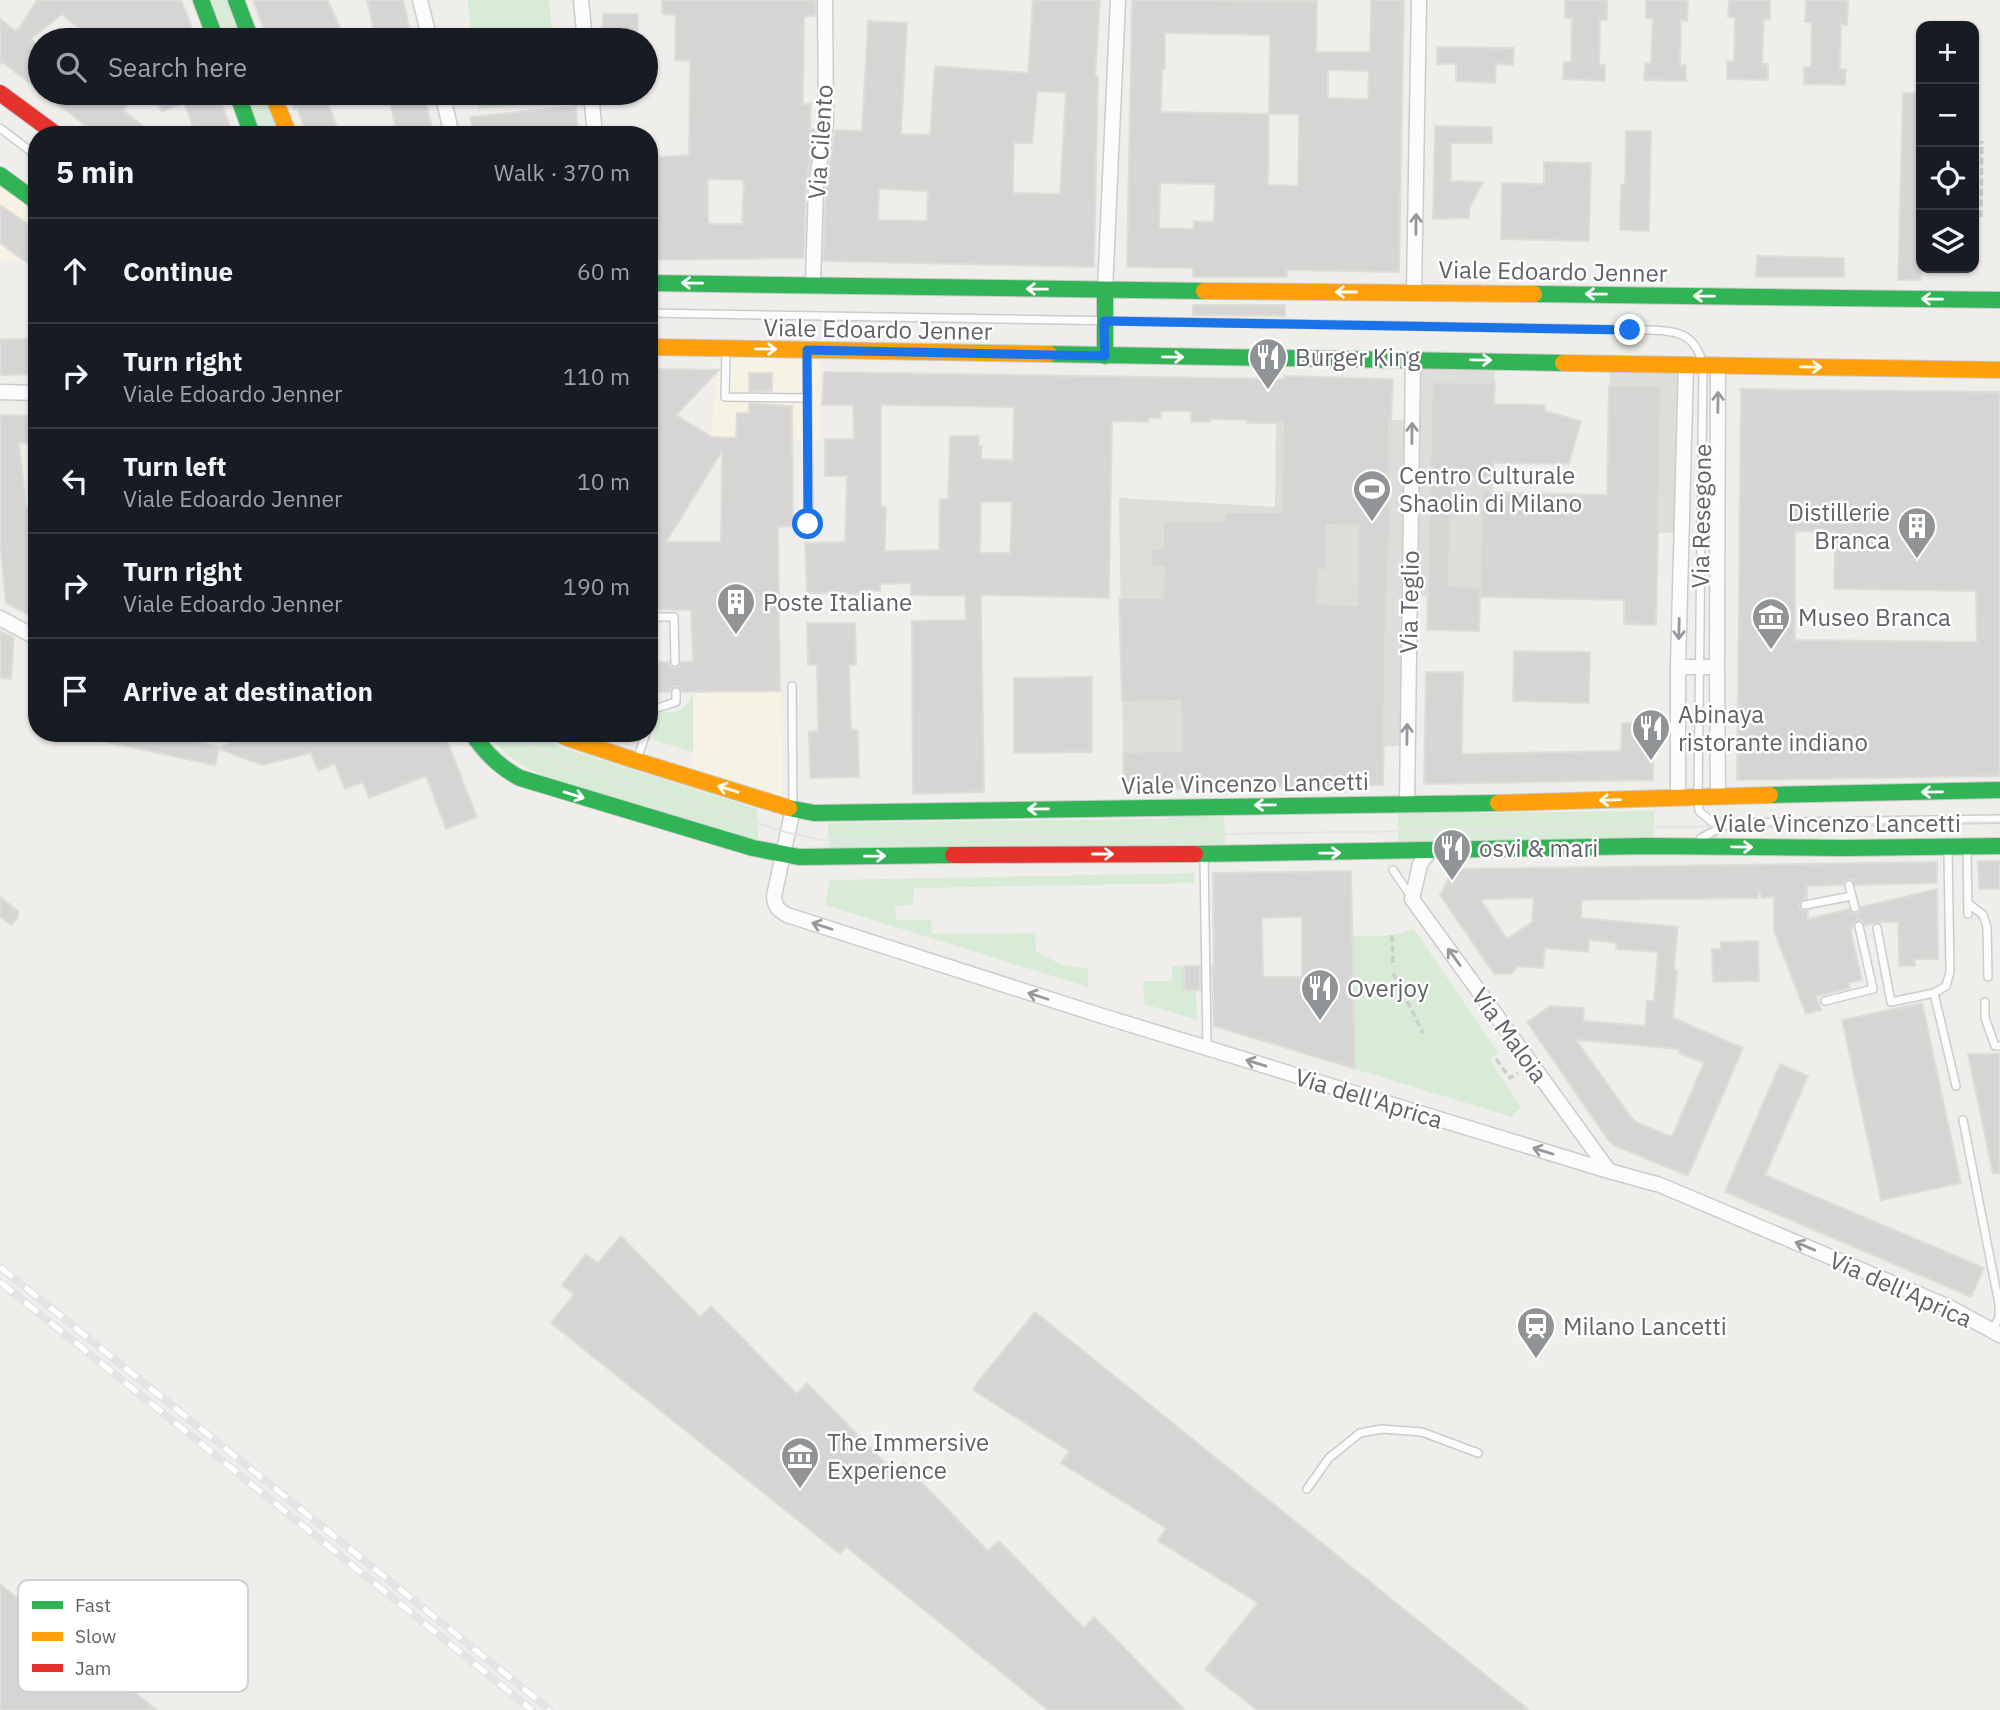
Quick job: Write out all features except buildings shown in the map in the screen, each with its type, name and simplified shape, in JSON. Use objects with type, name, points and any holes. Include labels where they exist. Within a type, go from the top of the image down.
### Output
[{"type":"main road","points":[[201,0],[212,28]]},
{"type":"main road","points":[[236,0],[246,28]]},
{"type":"main road","points":[[0,93],[45,126]]},
{"type":"main road","points":[[241,105],[249,126]]},
{"type":"main road","points":[[277,105],[285,126]]},
{"type":"main road","points":[[0,175],[28,195]]},
{"type":"main road","name":"Viale Edoardo Jenner","points":[[658,283],[2000,300]]},
{"type":"main road","points":[[1105,290],[1105,356]]},
{"type":"main road","name":"Viale Edoardo Jenner","points":[[658,347],[2000,370]]},
{"type":"main road","name":"Viale Vincenzo Lancetti","points":[[478,742],[487,755],[509,773],[544,786],[783,855],[805,858],[1429,852],[1674,846],[1844,854],[1948,846],[2000,846]]},
{"type":"main road","name":"Viale Vincenzo Lancetti","points":[[585,742],[637,761],[814,813],[1564,802],[2000,790]]},
{"type":"street","points":[[420,0],[427,28]]},
{"type":"street","points":[[581,0],[584,28]]},
{"type":"street","name":"Via Cilento","points":[[813,284],[816,186],[826,122],[825,0]]},
{"type":"street","points":[[1105,290],[1118,0]]},
{"type":"street","points":[[1415,292],[1419,0]]},
{"type":"street","points":[[445,105],[450,126]]},
{"type":"street","points":[[591,105],[594,126]]},
{"type":"street","name":"Via Teglio","points":[[1407,803],[1413,359]]},
{"type":"street","name":"Via Resegone","points":[[1678,798],[1678,667],[1686,365]]},
{"type":"street","name":"Via Resegone","points":[[1711,365],[1718,796]]},
{"type":"street","points":[[0,392],[28,393]]},
{"type":"street","points":[[0,618],[28,633]]},
{"type":"street","points":[[1678,667],[1717,667]]},
{"type":"street","points":[[783,855],[793,809]]},
{"type":"street","points":[[1412,899],[1420,864],[1429,852]]},
{"type":"street","name":"Via dell'Aprica","points":[[783,855],[774,896],[779,911],[787,915],[1207,1048],[1660,1185],[1949,1307],[1996,1333]]},
{"type":"street","name":"Via Maloia","points":[[1412,899],[1609,1171]]},
{"type":"lane","points":[[0,128],[28,149]]},
{"type":"lane","name":"Viale Edoardo Jenner","points":[[658,313],[1672,331],[1690,340],[1711,365]]},
{"type":"lane","points":[[726,349],[725,397],[808,398]]},
{"type":"lane","points":[[807,350],[808,524]]},
{"type":"lane","name":"Via Resegone","points":[[1698,797],[1698,667],[1711,365]]},
{"type":"lane","points":[[658,617],[674,617],[675,662]]},
{"type":"lane","points":[[792,686],[793,809]]},
{"type":"lane","points":[[658,708],[676,702],[676,692]]},
{"type":"lane","points":[[637,761],[643,742]]},
{"type":"lane","name":"Viale Vincenzo Lancetti","points":[[1698,797],[1699,811],[1712,822],[2000,819]]},
{"type":"lane","name":"Viale Vincenzo Lancetti","points":[[1674,846],[1707,837],[1729,823]]},
{"type":"lane","points":[[1877,928],[1891,1003],[1934,993],[1946,986],[1950,972],[1948,846]]},
{"type":"lane","points":[[1967,846],[1968,914]]},
{"type":"lane","points":[[1204,854],[1207,1048]]},
{"type":"lane","name":"Via Maloia","points":[[1393,870],[1412,899]]},
{"type":"lane","points":[[1849,885],[1855,908]]},
{"type":"lane","points":[[1805,905],[1852,896]]},
{"type":"lane","points":[[1968,904],[1983,915],[1987,927],[1988,977]]},
{"type":"lane","points":[[1825,1000],[1874,989],[1859,926]]},
{"type":"lane","points":[[1934,993],[1956,1086]]},
{"type":"lane","points":[[1985,1002],[1985,1018],[1995,1046],[2000,1046]]},
{"type":"lane","points":[[1963,1120],[1999,1304],[2000,1318],[1996,1333]]},
{"type":"lane","points":[[1307,1489],[1329,1458],[1360,1433],[1382,1429],[1422,1432],[1478,1453]]},
{"type":"path","points":[[1981,217],[1982,141]]},
{"type":"path","points":[[1392,935],[1393,967]]},
{"type":"path","points":[[1393,973],[1423,1034]]},
{"type":"path","points":[[1496,1059],[1510,1078],[1518,1073]]},
{"type":"shaded area","points":[[0,180],[28,201],[28,246],[19,260],[0,262]]},
{"type":"shaded area","points":[[720,353],[820,355],[820,440],[711,436]]},
{"type":"shaded area","points":[[1416,363],[1495,365],[1493,493],[1607,495],[1610,367],[1681,369],[1676,533],[1607,532],[1605,600],[1414,596]]},
{"type":"shaded area","points":[[1276,420],[1407,420],[1405,746],[1123,752],[1119,498],[1275,507]]},
{"type":"shaded area","points":[[691,590],[780,593],[782,799],[693,771]]},
{"type":"green space","points":[[208,0],[228,0],[239,28],[218,28]]},
{"type":"green space","points":[[468,0],[549,0],[552,28],[471,28]]},
{"type":"green space","points":[[248,105],[270,105],[278,126],[255,126]]},
{"type":"green space","points":[[478,105],[519,105],[479,109]]},
{"type":"green space","points":[[693,693],[693,752],[658,742],[659,712],[680,710]]},
{"type":"green space","points":[[495,742],[552,742],[563,748],[757,809],[758,841],[547,777],[530,769]]},
{"type":"green space","points":[[1398,810],[1488,813],[1654,811],[1654,838],[1398,845]]},
{"type":"green space","points":[[1224,814],[1225,847],[829,850],[828,823],[1157,819]]},
{"type":"green space","points":[[1195,873],[1194,883],[914,888],[913,905],[895,906],[896,920],[931,920],[932,934],[1035,933],[1036,951],[1060,964],[1088,968],[1088,987],[825,905],[830,880]]},
{"type":"green space","points":[[1414,929],[1498,1053],[1490,1060],[1521,1107],[1512,1117],[1355,1069],[1352,936],[1392,935]]},
{"type":"green space","points":[[1172,966],[1184,966],[1184,990],[1196,990],[1197,1020],[1144,1004],[1143,981],[1172,981]]},
{"type":"tram line","points":[[212,0],[223,28]]},
{"type":"tram line","points":[[254,105],[262,126]]},
{"type":"tram line","points":[[526,742],[559,761],[789,833],[823,840],[2000,822]]},
{"type":"railway","points":[[0,1267],[550,1710]]},
{"type":"railway","points":[[0,1282],[532,1710]]},
{"type":"traffic: fast","points":[[201,0],[212,28]]},
{"type":"traffic: fast","points":[[236,0],[246,28]]},
{"type":"traffic: fast","points":[[241,105],[249,126]]},
{"type":"traffic: fast","points":[[0,175],[28,195]]},
{"type":"traffic: fast","points":[[658,283],[1204,291]]},
{"type":"traffic: fast","points":[[1105,290],[1105,356]]},
{"type":"traffic: fast","points":[[1534,294],[2000,300]]},
{"type":"traffic: fast","points":[[1049,354],[1563,363]]},
{"type":"traffic: fast","points":[[478,742],[493,759],[520,778],[753,848],[799,857],[953,855]]},
{"type":"traffic: fast","points":[[1770,795],[2000,790]]},
{"type":"traffic: fast","points":[[789,808],[814,813],[1498,803]]},
{"type":"traffic: fast","points":[[1195,854],[1646,846],[2000,846]]},
{"type":"traffic: slow","points":[[277,105],[285,126]]},
{"type":"traffic: slow","points":[[1204,291],[1534,294]]},
{"type":"traffic: slow","points":[[658,347],[1049,354]]},
{"type":"traffic: slow","points":[[1563,363],[2000,370]]},
{"type":"traffic: slow","points":[[579,742],[789,808]]},
{"type":"traffic: slow","points":[[1498,803],[1770,795]]},
{"type":"traffic: jam","points":[[0,93],[45,126]]},
{"type":"traffic: jam","points":[[953,855],[1195,854]]},
{"type":"place","name":"Burger King","points":[[1268,391]]},
{"type":"place","name":"Centro Culturale Shaolin di Milano","points":[[1372,523]]},
{"type":"place","name":"Distillerie Branca","points":[[1917,560]]},
{"type":"place","name":"Poste Italiane","points":[[736,636]]},
{"type":"place","name":"Museo Branca","points":[[1771,651]]},
{"type":"place","name":"Abinaya ristorante indiano","points":[[1651,762]]},
{"type":"place","name":"osvi & mari","points":[[1452,882]]},
{"type":"place","name":"Overjoy","points":[[1320,1022]]},
{"type":"place","name":"Milano Lancetti","points":[[1536,1360]]},
{"type":"place","name":"The Immersive Experience","points":[[800,1490]]},
{"type":"route","points":[[808,524],[807,350],[1105,356],[1104,321],[1630,330]]}]
